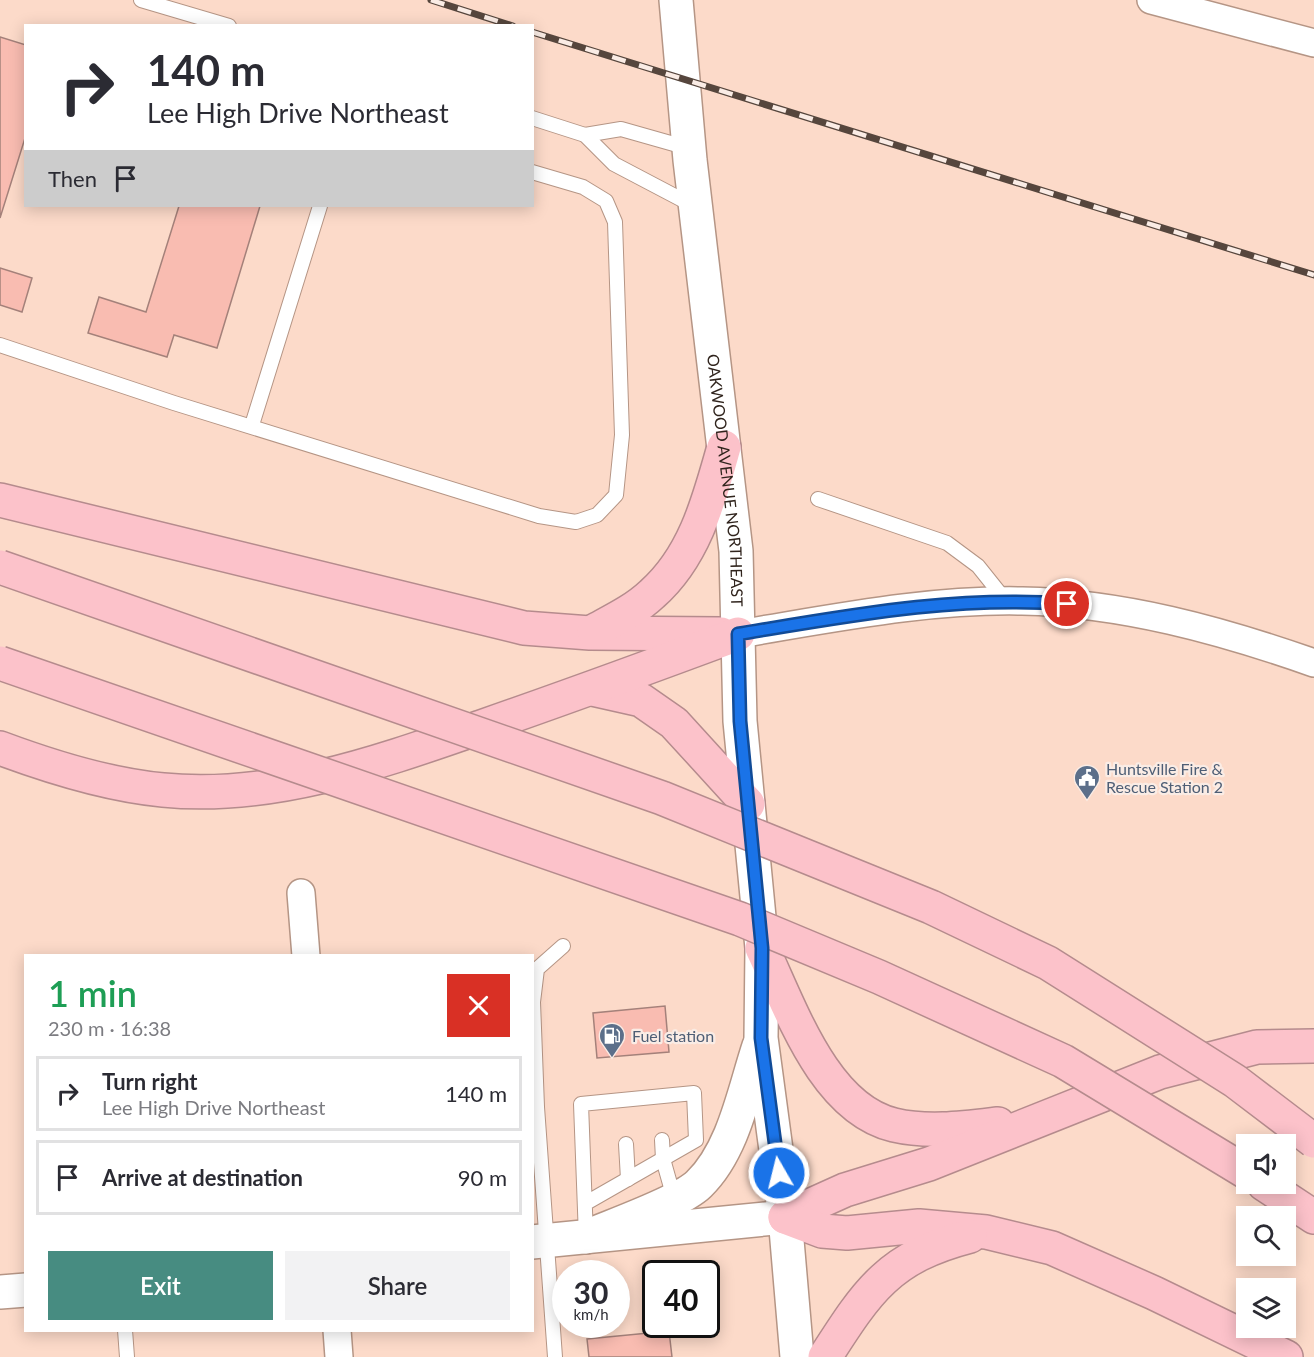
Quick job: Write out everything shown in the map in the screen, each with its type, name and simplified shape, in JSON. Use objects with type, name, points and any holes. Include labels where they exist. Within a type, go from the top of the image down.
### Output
[{"type":"highway","points":[[590,633],[653,594],[678,563],[702,523],[724,447]]},
{"type":"highway","points":[[0,500],[524,628],[590,633],[738,634]]},
{"type":"highway","points":[[0,567],[662,798],[931,906],[1048,963],[1235,1082],[1314,1141]]},
{"type":"highway","points":[[0,748],[110,781],[162,790],[207,791],[278,786],[390,758],[592,689],[738,634]]},
{"type":"highway","points":[[0,663],[750,924],[890,982],[1063,1062],[1236,1165]]},
{"type":"highway","points":[[592,689],[641,700],[674,723],[748,804]]},
{"type":"highway","points":[[762,948],[821,1069],[860,1110],[893,1125],[949,1130],[1050,1117]]},
{"type":"highway","points":[[785,1217],[845,1190],[929,1164],[1160,1072],[1228,1052],[1257,1047],[1314,1046]]},
{"type":"highway","points":[[1279,1194],[1313,1216]]},
{"type":"highway","points":[[785,1217],[822,1231],[847,1233],[919,1226],[986,1232],[1053,1248],[1154,1293],[1286,1357]]},
{"type":"highway","points":[[825,1357],[852,1316],[880,1281],[909,1258],[944,1243],[986,1232]]},
{"type":"street","name":"OAKWOOD AVENUE NORTHEAST","points":[[676,0],[688,148],[736,551],[740,721],[762,948],[761,1038],[785,1217],[797,1357]]},
{"type":"street","points":[[1152,0],[1314,43]]},
{"type":"street","points":[[738,634],[921,607],[1006,601],[1089,606],[1150,614],[1314,663]]},
{"type":"street","points":[[301,893],[306,954]]},
{"type":"street","points":[[586,1237],[697,1186],[715,1164],[726,1143],[761,1038]]},
{"type":"street","points":[[539,1241],[785,1217]]},
{"type":"street","points":[[0,1292],[24,1290]]},
{"type":"street","points":[[337,1332],[339,1357]]},
{"type":"lane","points":[[141,0],[222,24]]},
{"type":"lane","points":[[534,119],[585,135],[614,164],[695,206]]},
{"type":"lane","points":[[585,135],[621,129],[688,148]]},
{"type":"lane","points":[[0,345],[174,403],[252,425],[539,516],[576,522],[597,515],[616,495],[622,435],[615,222],[606,201],[583,187],[534,173]]},
{"type":"lane","points":[[252,425],[320,207]]},
{"type":"lane","points":[[818,499],[947,543],[978,566],[1006,601]]},
{"type":"lane","points":[[534,994],[537,969],[563,946]]},
{"type":"lane","points":[[534,1028],[539,1241],[555,1357]]},
{"type":"lane","points":[[586,1203],[696,1140],[693,1093],[659,1103],[623,1107],[581,1104],[586,1237]]},
{"type":"lane","points":[[662,1140],[663,1159],[674,1198]]},
{"type":"lane","points":[[626,1144],[627,1179]]},
{"type":"lane","points":[[125,1332],[127,1357]]},
{"type":"building","points":[[0,37],[24,44],[24,141],[0,218]]},
{"type":"building","points":[[179,207],[260,207],[217,348],[174,335],[167,357],[88,333],[99,297],[146,312]]},
{"type":"building","points":[[0,268],[32,278],[22,312],[0,305]]},
{"type":"building","points":[[665,1006],[669,1052],[597,1058],[593,1013]]},
{"type":"building","points":[[642,1334],[642,1338],[670,1338],[672,1357],[589,1357],[587,1339],[630,1338],[630,1335]]},
{"type":"railway","points":[[431,0],[507,24]]},
{"type":"railway","points":[[534,33],[1314,275]]},
{"type":"place","name":"Huntsville Fire & Rescue Station 2","points":[[1087,801]]},
{"type":"place","name":"Fuel station","points":[[612,1059]]},
{"type":"route","points":[[779,1173],[761,1038],[762,948],[740,721],[738,634],[970,602],[1023,600],[1067,604]]}]
